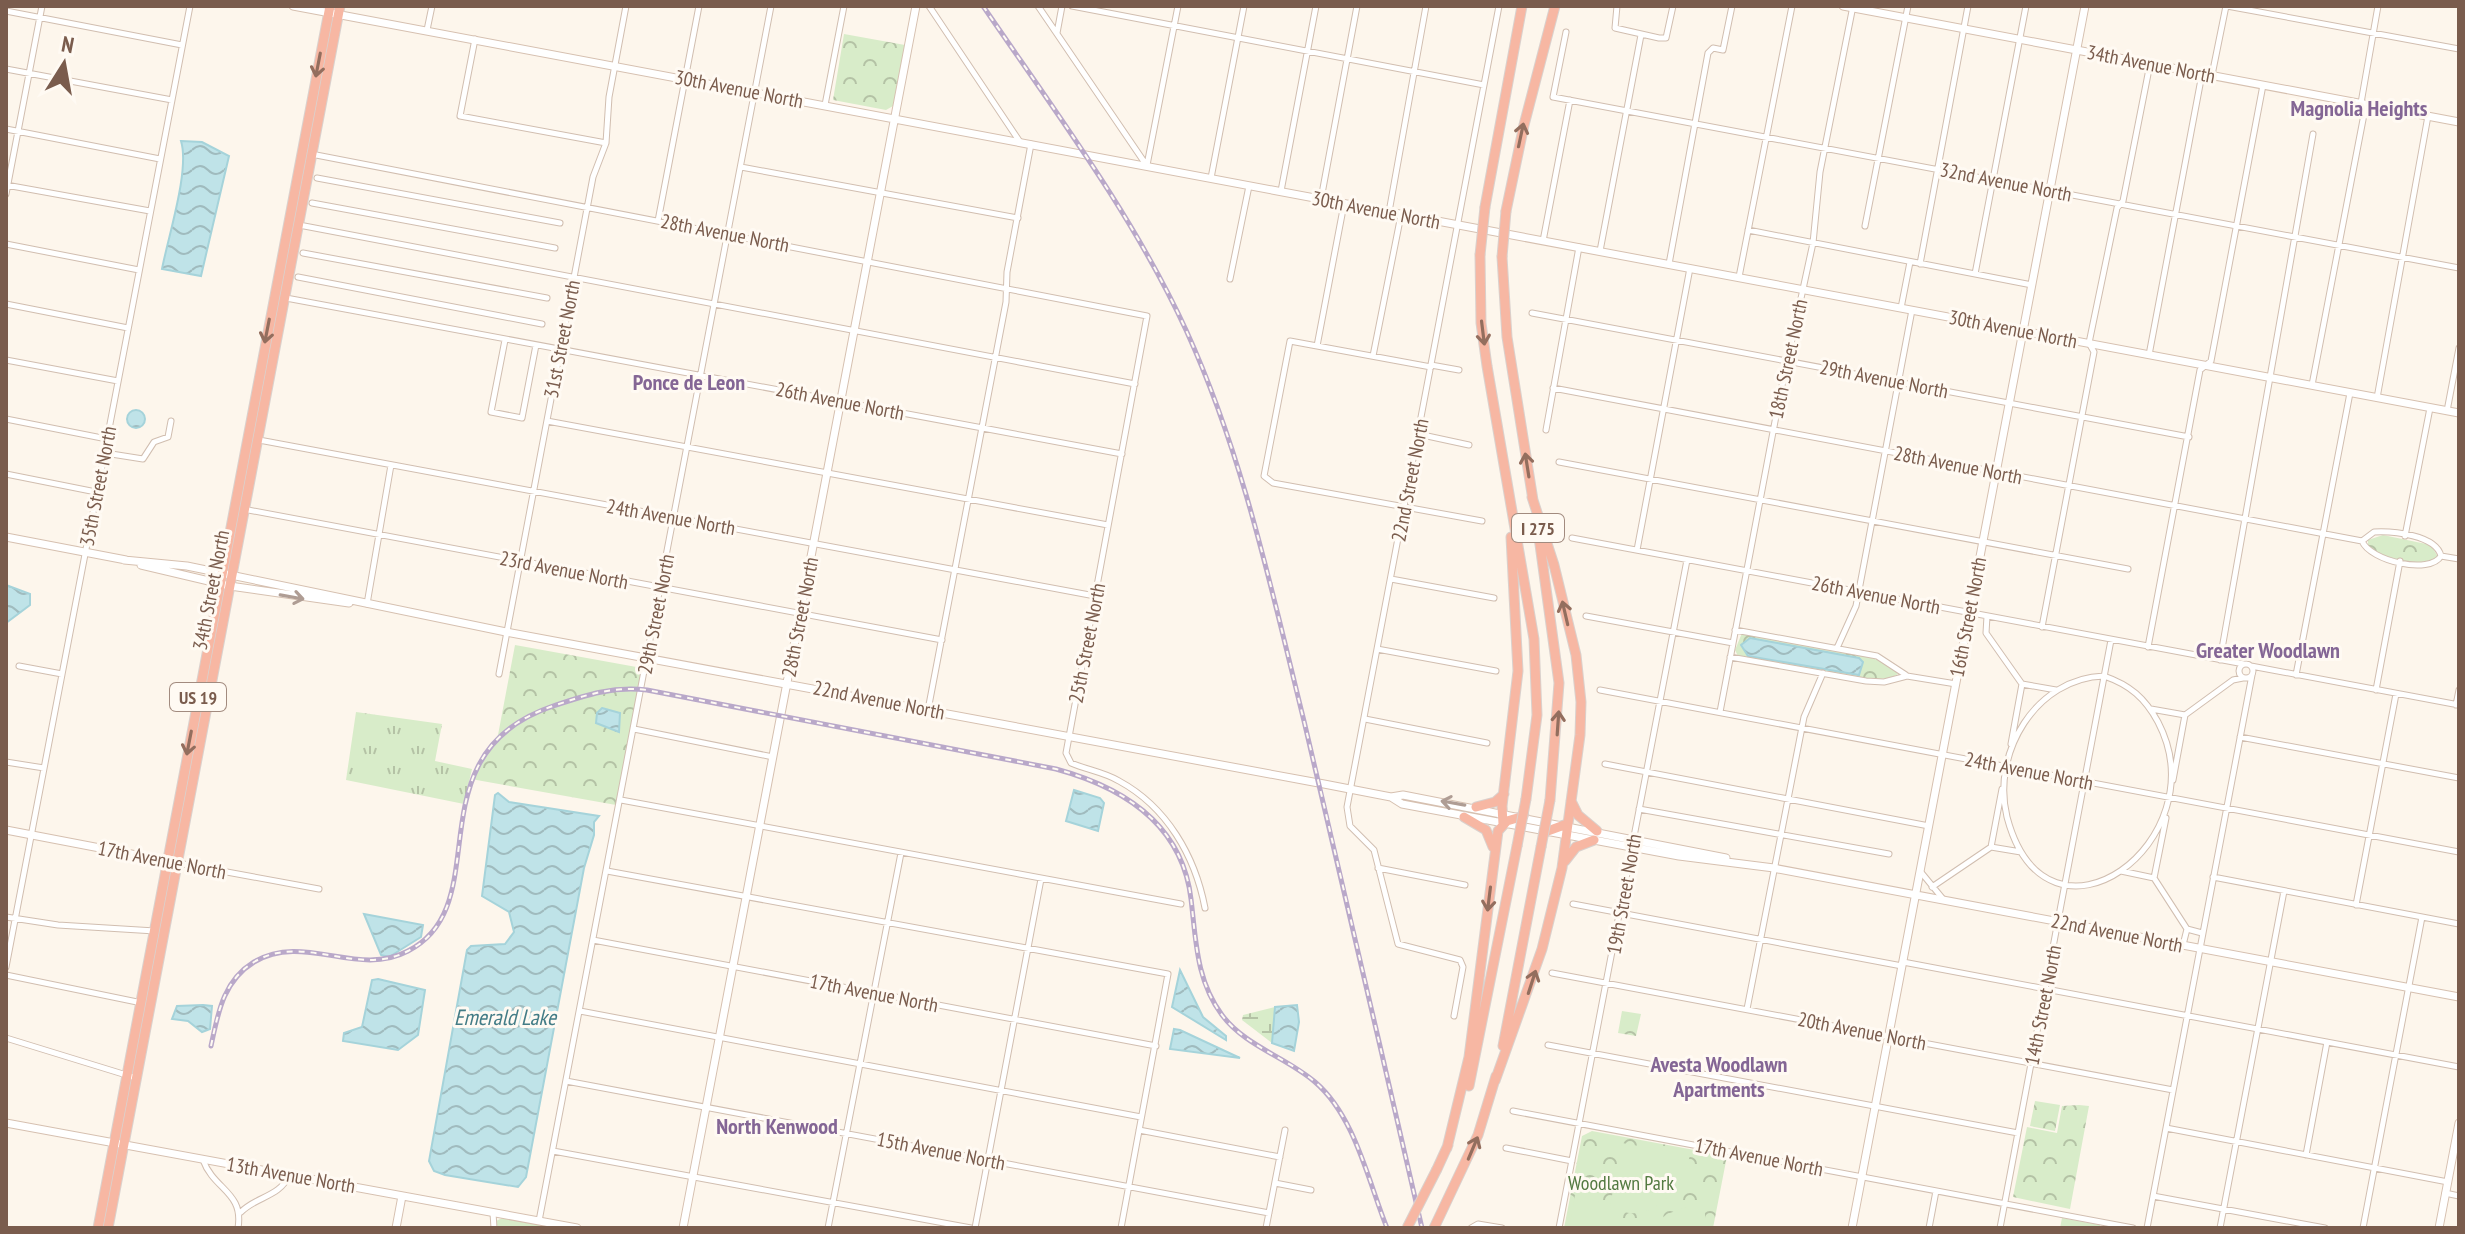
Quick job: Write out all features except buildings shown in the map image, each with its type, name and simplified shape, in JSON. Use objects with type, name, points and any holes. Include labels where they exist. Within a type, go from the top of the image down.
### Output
[{"type":"highway","name":"I 275","points":[[1407,1228],[1447,1148],[1480,1042],[1535,741],[1537,675],[1481,323],[1480,255],[1485,207],[1522,6]]},
{"type":"highway","name":"I 275","points":[[1434,1228],[1478,1135],[1495,1081],[1550,800],[1559,683],[1507,337],[1502,257],[1506,211],[1527,111],[1555,6]]},
{"type":"highway","name":"34th Street North","points":[[98,1228],[105,1214],[225,585],[248,433],[266,368],[334,10]]},
{"type":"highway","name":"34th Street North","points":[[239,508],[258,440],[266,368]]},
{"type":"highway","points":[[1495,1081],[1535,972],[1562,868],[1581,702],[1576,655],[1554,565],[1532,497]]},
{"type":"highway","points":[[1503,824],[1518,673],[1510,505]]},
{"type":"highway","points":[[1476,807],[1495,802],[1504,794]]},
{"type":"highway","points":[[1562,868],[1576,847],[1595,836],[1571,801]]},
{"type":"highway","points":[[1447,1148],[1469,1057],[1498,831],[1503,824],[1524,816]]},
{"type":"highway","points":[[1464,817],[1486,830],[1494,853]]},
{"type":"highway","points":[[1545,832],[1567,824]]},
{"type":"highway","name":"34th Street North","points":[[105,1214],[108,1228]]},
{"type":"street","points":[[6,194],[42,6]]},
{"type":"street","name":"35th Street North","points":[[6,967],[190,6]]},
{"type":"street","name":"30th Avenue North","points":[[293,6],[334,10],[1389,213],[2459,413]]},
{"type":"street","points":[[427,30],[432,6]]},
{"type":"street","name":"31st Street North","points":[[499,674],[587,207],[606,143],[626,6]]},
{"type":"street","points":[[658,221],[699,6]]},
{"type":"street","name":"29th Street North","points":[[539,1221],[771,6]]},
{"type":"street","points":[[825,105],[844,6]]},
{"type":"street","name":"28th Street North","points":[[683,1228],[916,6]]},
{"type":"street","points":[[929,6],[1020,142]]},
{"type":"street","points":[[1038,6],[1147,166]]},
{"type":"street","points":[[1057,34],[1062,6]]},
{"type":"street","points":[[1072,6],[1484,85]]},
{"type":"street","points":[[1147,166],[1178,6]]},
{"type":"street","points":[[1211,178],[1244,6]]},
{"type":"street","points":[[1281,191],[1316,6]]},
{"type":"street","points":[[1321,199],[1357,6]]},
{"type":"street","points":[[1389,213],[1426,6]]},
{"type":"street","name":"22nd Street North","points":[[1454,1016],[1463,967],[1460,960],[1398,944],[1374,850],[1350,826],[1347,807],[1499,6]]},
{"type":"street","points":[[1617,6],[1615,28],[1666,38],[1673,6]]},
{"type":"street","points":[[1669,264],[1708,53],[1713,48],[1723,50],[1732,6]]},
{"type":"street","points":[[1739,277],[1792,6]]},
{"type":"street","name":"34th Avenue North","points":[[1843,6],[2459,122]]},
{"type":"street","points":[[1865,226],[1908,6]]},
{"type":"street","points":[[1920,264],[1968,6]]},
{"type":"street","points":[[1975,274],[2026,6]]},
{"type":"street","name":"16th Street North","points":[[1852,1228],[2085,6]]},
{"type":"street","points":[[2212,75],[2227,6],[2459,49]]},
{"type":"street","points":[[2312,385],[2364,104],[2378,6]]},
{"type":"street","name":"18th Street North","points":[[1720,712],[1773,430],[1813,243],[1824,148],[1853,7]]},
{"type":"street","points":[[6,11],[182,45]]},
{"type":"street","name":"32nd Avenue North","points":[[1566,32],[1553,97],[2459,268]]},
{"type":"street","points":[[1600,251],[1641,35]]},
{"type":"street","points":[[475,39],[460,116],[606,143]]},
{"type":"street","points":[[2042,627],[2094,352],[2089,343],[2150,64]]},
{"type":"street","points":[[6,69],[172,100]]},
{"type":"street","points":[[2149,355],[2202,74]]},
{"type":"street","points":[[2148,647],[2200,370],[2207,366],[2263,85]]},
{"type":"street","points":[[1543,241],[1570,100]]},
{"type":"street","points":[[2377,398],[2405,258],[2428,116]]},
{"type":"street","points":[[6,129],[160,159]]},
{"type":"street","points":[[2249,692],[2238,671],[2224,661],[2246,519],[2296,243],[2293,237],[2313,134]]},
{"type":"street","points":[[928,710],[995,358],[1031,144]]},
{"type":"street","name":"28th Avenue North","points":[[307,152],[1006,286],[1147,316]]},
{"type":"street","points":[[741,167],[1018,218]]},
{"type":"street","points":[[317,178],[560,223]]},
{"type":"street","points":[[7,185],[150,211]]},
{"type":"street","points":[[1230,279],[1249,185]]},
{"type":"street","points":[[312,203],[555,248]]},
{"type":"street","points":[[1317,346],[1344,204]]},
{"type":"street","points":[[1373,356],[1401,215]]},
{"type":"street","points":[[294,224],[1135,384]]},
{"type":"street","points":[[1748,230],[2032,285]]},
{"type":"street","points":[[6,244],[139,270]]},
{"type":"street","points":[[1546,430],[1579,247]]},
{"type":"street","points":[[303,253],[547,298]]},
{"type":"street","points":[[1901,308],[1910,261]]},
{"type":"street","points":[[1637,550],[1690,268]]},
{"type":"street","points":[[298,277],[542,324]]},
{"type":"street","name":"26th Avenue North","points":[[280,297],[1122,454]]},
{"type":"street","points":[[6,304],[128,328]]},
{"type":"street","points":[[1837,648],[1855,612],[1912,310]]},
{"type":"street","name":"29th Avenue North","points":[[1532,313],[2189,437]]},
{"type":"street","name":"25th Street North","points":[[1069,737],[1147,316]]},
{"type":"street","points":[[505,339],[491,412],[522,418],[536,345]]},
{"type":"street","points":[[1459,370],[1290,341],[1264,476],[1273,483],[1482,521]]},
{"type":"street","points":[[2447,411],[2459,348]]},
{"type":"street","points":[[6,360],[118,381]]},
{"type":"street","name":"28th Avenue North","points":[[1553,388],[2362,541],[2372,554],[2400,561],[2427,565],[2437,562],[2441,556]]},
{"type":"street","points":[[2350,393],[2296,675],[2458,705],[2459,690]]},
{"type":"street","points":[[2405,536],[2430,408]]},
{"type":"street","points":[[6,419],[107,439]]},
{"type":"street","points":[[105,453],[143,459],[154,442],[168,437],[171,421]]},
{"type":"street","points":[[547,421],[1108,525]]},
{"type":"street","name":"24th Avenue North","points":[[248,433],[258,440],[1095,596]]},
{"type":"street","points":[[1418,434],[1469,445]]},
{"type":"street","points":[[1559,462],[2128,569]]},
{"type":"street","points":[[366,605],[391,465]]},
{"type":"street","points":[[6,474],[96,492]]},
{"type":"street","name":"23rd Avenue North","points":[[239,508],[942,640]]},
{"type":"street","name":"28th Avenue North","points":[[2362,541],[2374,532],[2405,536],[2432,542],[2441,556],[2459,559]]},
{"type":"street","name":"22nd Avenue North","points":[[6,537],[124,560],[225,585],[307,600],[366,605]]},
{"type":"street","name":"26th Avenue North","points":[[1572,538],[2224,661],[2250,669],[2296,675]]},
{"type":"street","name":"22nd Avenue North","points":[[124,560],[227,573],[366,605],[506,632],[1391,797],[1403,795],[1567,824],[1632,847],[1774,868]]},
{"type":"street","name":"19th Street North","points":[[1559,1228],[1687,560]]},
{"type":"street","points":[[2376,690],[2400,561]]},
{"type":"street","points":[[1391,579],[1494,598]]},
{"type":"street","points":[[1586,616],[1733,643]]},
{"type":"street","points":[[1987,616],[1986,633],[2022,684],[2057,690]]},
{"type":"street","points":[[1735,630],[1877,656],[1907,676]]},
{"type":"street","name":"14th Street North","points":[[2000,1228],[2111,640]]},
{"type":"street","points":[[1377,649],[1496,671]]},
{"type":"street","points":[[1730,657],[1876,682],[1907,676],[1956,684]]},
{"type":"street","points":[[19,666],[62,674]]},
{"type":"street","points":[[2238,671],[2250,669]]},
{"type":"street","points":[[2244,679],[2250,669]]},
{"type":"street","points":[[2147,1228],[2249,692],[2250,669]]},
{"type":"street","points":[[2202,933],[2187,929],[2154,878],[2185,715],[2233,680],[2238,671]]},
{"type":"street","points":[[1747,1009],[1802,728],[1823,673]]},
{"type":"street","points":[[2104,676],[2134,690],[2150,708],[2167,745],[2170,797],[2156,835],[2121,871],[2099,883],[2065,886],[2038,871],[2022,852],[2006,810],[2006,766],[2022,725],[2057,690],[2088,677],[2104,676]]},
{"type":"street","points":[[2233,680],[2244,679]]},
{"type":"street","points":[[1991,847],[2022,684]]},
{"type":"street","name":"24th Avenue North","points":[[1600,690],[2459,852]]},
{"type":"street","points":[[2356,905],[2396,694]]},
{"type":"street","points":[[2150,708],[2185,715]]},
{"type":"street","points":[[1365,719],[1487,743]]},
{"type":"street","points":[[634,729],[773,757]]},
{"type":"street","points":[[1069,737],[1066,753],[1071,763],[1122,782],[1169,824],[1196,867],[1205,908]]},
{"type":"street","points":[[2240,737],[2459,778]]},
{"type":"street","points":[[6,762],[44,768]]},
{"type":"street","points":[[1605,764],[1929,826]]},
{"type":"street","name":"22nd Avenue North","points":[[1391,797],[1402,804],[1565,836],[1634,838],[1774,868],[2459,997]]},
{"type":"street","points":[[621,800],[1181,904]]},
{"type":"street","points":[[1639,809],[1889,854]]},
{"type":"street","name":"17th Avenue North","points":[[6,830],[319,889]]},
{"type":"street","points":[[1932,887],[1991,847],[2022,852]]},
{"type":"street","points":[[828,1228],[901,853]]},
{"type":"street","points":[[1378,868],[1465,885]]},
{"type":"street","points":[[607,871],[1168,974],[1121,1228]]},
{"type":"street","points":[[1920,871],[1944,900]]},
{"type":"street","points":[[2121,871],[2154,878]]},
{"type":"street","points":[[2213,877],[2459,924]]},
{"type":"street","points":[[553,1151],[973,1228],[1042,879]]},
{"type":"street","points":[[2220,1228],[2284,891]]},
{"type":"street","points":[[1573,904],[2459,1067]]},
{"type":"street","points":[[6,917],[159,931]]},
{"type":"street","points":[[2363,1228],[2422,917]]},
{"type":"street","points":[[2183,945],[2187,929]]},
{"type":"street","name":"17th Avenue North","points":[[593,940],[1156,1046]]},
{"type":"street","name":"20th Avenue North","points":[[1552,973],[2173,1090]]},
{"type":"street","points":[[6,975],[145,1003]]},
{"type":"street","points":[[580,1011],[1141,1117]]},
{"type":"street","points":[[6,1038],[131,1077]]},
{"type":"street","points":[[2306,1155],[2327,1042]]},
{"type":"street","points":[[1548,1045],[2018,1133]]},
{"type":"street","name":"15th Avenue North","points":[[566,1081],[1269,1213]]},
{"type":"street","name":"17th Avenue North","points":[[1513,1111],[2133,1228]]},
{"type":"street","name":"13th Avenue North","points":[[6,1123],[577,1228]]},
{"type":"street","points":[[2439,1228],[2459,1124]]},
{"type":"street","points":[[2166,1128],[2448,1182]]},
{"type":"street","points":[[1139,1130],[1280,1157]]},
{"type":"street","points":[[1266,1228],[1285,1130]]},
{"type":"street","points":[[1506,1148],[1572,1161]]},
{"type":"street","points":[[203,1160],[211,1177],[231,1195],[241,1212]]},
{"type":"street","points":[[238,1228],[241,1212],[257,1198],[278,1191],[289,1175]]},
{"type":"street","points":[[1275,1183],[1311,1190]]},
{"type":"street","points":[[1929,1228],[1936,1191]]},
{"type":"street","points":[[2445,1193],[2459,1196]]},
{"type":"street","points":[[396,1228],[402,1196]]},
{"type":"street","points":[[2153,1196],[2325,1228]]},
{"type":"street","points":[[493,1213],[494,1228]]},
{"type":"street","points":[[1472,1226],[1502,1228]]},
{"type":"green space","points":[[844,34],[905,45],[893,106],[886,110],[833,100]]},
{"type":"green space","points":[[2383,535],[2431,545],[2438,557],[2422,562],[2403,561],[2368,547],[2368,540]]},
{"type":"green space","points":[[1742,633],[1851,652],[1873,658],[1898,674],[1886,678],[1845,677],[1738,656],[1735,650]]},
{"type":"green space","points":[[515,645],[642,668],[616,805],[471,779],[481,757],[498,735]]},
{"type":"green space","points":[[356,712],[442,724],[435,761],[472,769],[464,804],[346,780]]},
{"type":"green space","points":[[1275,1007],[1272,1043],[1242,1020],[1243,1015]]},
{"type":"green space","points":[[1622,1011],[1641,1014],[1636,1036],[1618,1033]]},
{"type":"green space","points":[[2035,1101],[2060,1105],[2055,1131],[2030,1126]]},
{"type":"green space","points":[[2062,1106],[2089,1106],[2070,1209],[2013,1197],[2027,1127],[2057,1133]]},
{"type":"green space","name":"Woodlawn Park","points":[[1592,1131],[1727,1156],[1713,1228],[1564,1228],[1582,1136]]},
{"type":"green space","points":[[1622,1143],[1690,1155],[1671,1193],[1650,1210],[1624,1212],[1610,1206]]},
{"type":"green space","points":[[1575,1195],[1601,1202],[1627,1228],[1569,1228]]},
{"type":"green space","points":[[1693,1205],[1705,1205],[1705,1228],[1650,1228],[1667,1214]]},
{"type":"green space","points":[[502,1218],[554,1228],[498,1228],[496,1221]]},
{"type":"green space","points":[[2062,1218],[2100,1225],[2100,1228],[2060,1228]]},
{"type":"water","points":[[181,141],[202,142],[229,156],[201,276],[162,269],[181,186]]},
{"type":"water","points":[[136,410],[145,419],[136,428],[127,419]]},
{"type":"water","points":[[6,585],[30,594],[30,605],[6,623]]},
{"type":"water","points":[[1750,638],[1859,658],[1863,662],[1859,675],[1748,656],[1741,645]]},
{"type":"water","points":[[602,708],[620,713],[619,732],[596,723],[597,713]]},
{"type":"water","points":[[1074,790],[1100,798],[1104,803],[1098,831],[1066,821]]},
{"type":"water","name":"Emerald Lake","points":[[498,793],[509,802],[599,816],[594,822],[594,835],[584,868],[526,1177],[518,1187],[445,1175],[434,1171],[429,1161],[467,950],[471,946],[505,944],[514,932],[509,912],[482,896],[495,795]]},
{"type":"water","points":[[364,914],[423,925],[421,937],[389,957],[381,955]]},
{"type":"water","points":[[1180,970],[1203,1017],[1226,1036],[1226,1040],[1172,1007]]},
{"type":"water","points":[[372,980],[425,990],[418,1035],[398,1050],[343,1041],[344,1033],[362,1027]]},
{"type":"water","points":[[1297,1005],[1299,1022],[1294,1051],[1272,1043],[1275,1007]]},
{"type":"water","points":[[177,1006],[212,1006],[210,1029],[202,1032],[188,1021],[172,1019]]},
{"type":"water","points":[[1174,1029],[1180,1030],[1240,1058],[1170,1049]]},
{"type":"railway","points":[[983,6],[1091,164],[1142,245],[1186,330],[1224,425],[1280,621],[1422,1228]]},
{"type":"railway","points":[[211,1046],[229,988],[235,978],[254,962],[273,954],[292,951],[369,960],[389,958],[408,951],[435,929],[449,900],[468,793],[483,758],[509,729],[553,706],[588,695],[622,689],[647,690],[1056,769],[1104,786],[1145,812],[1162,829],[1185,872],[1202,974],[1213,1002],[1242,1035],[1304,1073],[1329,1096],[1350,1131],[1387,1228]]},
{"type":"district","name":"Magnolia Heights","points":[[2359,108]]},
{"type":"district","name":"Ponce de Leon","points":[[689,382]]},
{"type":"district","name":"Greater Woodlawn","points":[[2268,650]]},
{"type":"district","name":"Avesta Woodlawn Apartments","points":[[1719,1076]]},
{"type":"district","name":"North Kenwood","points":[[777,1126]]}]
